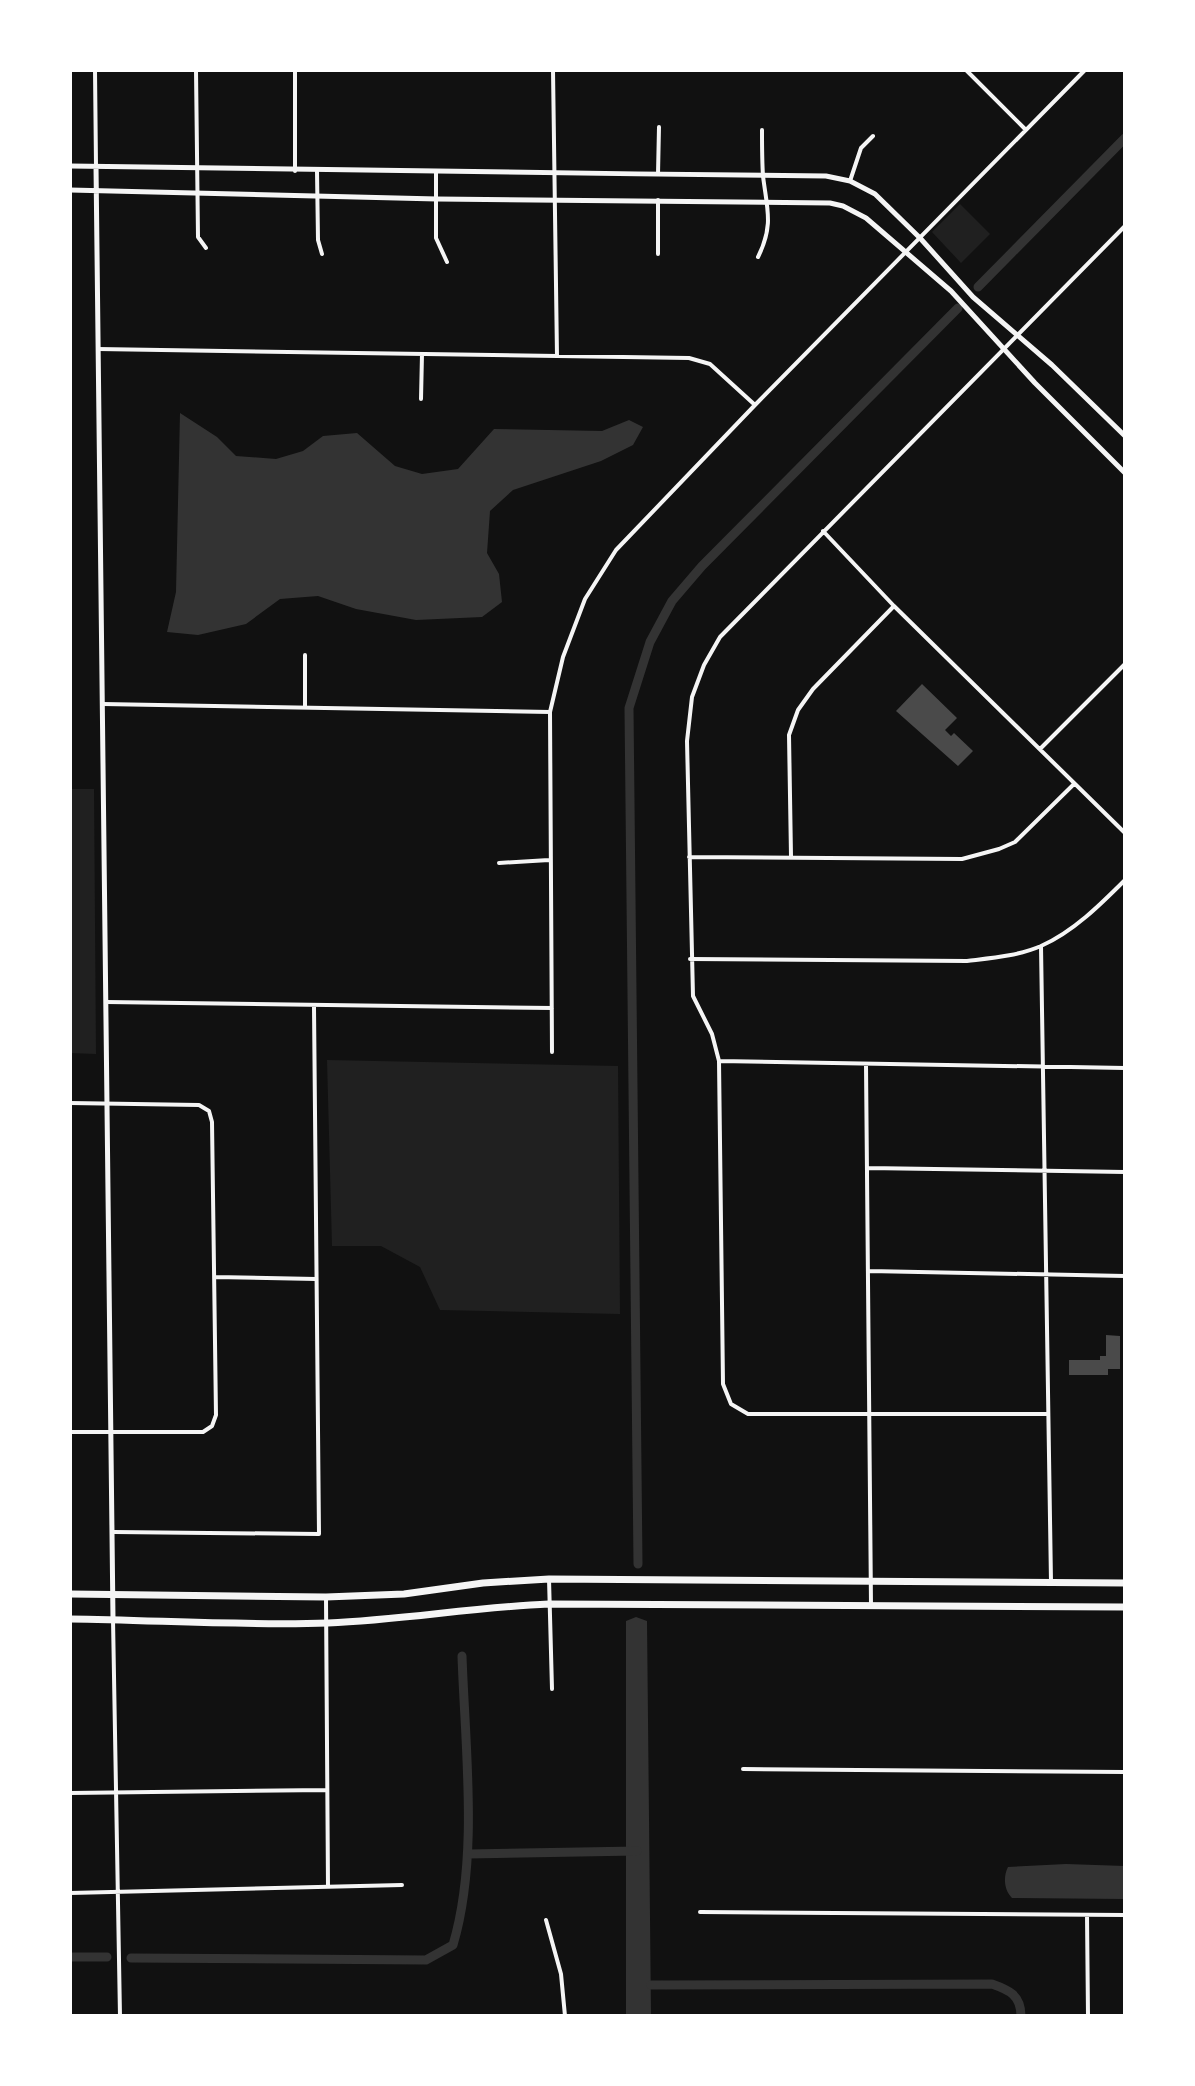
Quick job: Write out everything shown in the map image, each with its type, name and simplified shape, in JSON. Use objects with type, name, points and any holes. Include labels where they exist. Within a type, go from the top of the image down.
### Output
[{"type":"main road","points":[[70,1594],[326,1597],[404,1594],[483,1583],[549,1579],[1125,1583]]},
{"type":"main road","points":[[70,1619],[326,1623],[549,1604],[1125,1607]]},
{"type":"street","points":[[95,70],[120,2016]]},
{"type":"street","points":[[196,70],[198,237],[206,248]]},
{"type":"street","points":[[295,70],[295,171]]},
{"type":"street","points":[[553,70],[557,356]]},
{"type":"street","points":[[966,70],[1025,129]]},
{"type":"street","points":[[552,1052],[550,712],[563,657],[585,599],[616,550],[1085,70]]},
{"type":"street","points":[[658,174],[659,127]]},
{"type":"street","points":[[758,257],[768,237],[762,130]]},
{"type":"street","points":[[850,181],[861,148],[873,136]]},
{"type":"street","points":[[70,166],[826,176],[850,181],[875,194],[973,297],[1052,365],[1125,436]]},
{"type":"street","points":[[317,171],[318,240],[322,254]]},
{"type":"street","points":[[436,173],[436,238],[447,262]]},
{"type":"street","points":[[70,190],[318,197],[830,203],[843,206],[866,218],[964,303],[1125,473]]},
{"type":"street","points":[[658,200],[658,254]]},
{"type":"street","points":[[1047,1414],[748,1414],[731,1404],[723,1384],[719,1061],[712,1034],[693,996],[690,959],[687,741],[692,697],[704,665],[720,637],[1125,227]]},
{"type":"street","points":[[98,349],[689,358],[710,364],[755,405]]},
{"type":"street","points":[[421,399],[422,354]]},
{"type":"street","points":[[823,531],[894,606],[1125,833]]},
{"type":"street","points":[[791,856],[789,735],[798,710],[813,689],[894,606]]},
{"type":"street","points":[[305,655],[305,708]]},
{"type":"street","points":[[1040,749],[1125,664]]},
{"type":"street","points":[[103,704],[550,712]]},
{"type":"street","points":[[689,857],[962,859],[1015,842],[1074,784]]},
{"type":"street","points":[[499,863],[549,860]]},
{"type":"street","points":[[690,959],[967,961],[1003,957],[1041,946],[1069,929],[1125,880]]},
{"type":"street","points":[[1041,946],[1051,1582]]},
{"type":"street","points":[[106,1002],[552,1008]]},
{"type":"street","points":[[114,1532],[319,1534],[314,1007]]},
{"type":"street","points":[[719,1061],[1125,1068]]},
{"type":"street","points":[[866,1065],[871,1607]]},
{"type":"street","points":[[70,1103],[199,1105],[209,1111],[212,1122],[216,1415],[212,1426],[203,1432],[70,1432]]},
{"type":"street","points":[[868,1168],[1125,1172]]},
{"type":"street","points":[[869,1271],[1125,1276]]},
{"type":"street","points":[[215,1277],[316,1279]]},
{"type":"street","points":[[549,1579],[552,1689]]},
{"type":"street","points":[[326,1597],[328,1887]]},
{"type":"street","points":[[743,1769],[1125,1772]]},
{"type":"street","points":[[70,1793],[327,1790]]},
{"type":"street","points":[[70,1893],[402,1885]]},
{"type":"street","points":[[700,1912],[1125,1915]]},
{"type":"street","points":[[1087,1915],[1088,2016]]},
{"type":"street","points":[[546,1920],[561,1974],[565,2016]]},
{"type":"shaded area","points":[[960,204],[990,234],[961,263],[932,232]]},
{"type":"shaded area","points":[[180,413],[217,437],[236,456],[276,459],[303,451],[323,436],[357,433],[395,466],[422,474],[458,469],[494,429],[602,431],[629,420],[643,427],[633,445],[601,461],[513,490],[490,511],[487,553],[499,574],[502,602],[482,617],[416,620],[356,609],[318,596],[280,599],[246,624],[198,635],[167,632],[176,592]]},
{"type":"shaded area","points":[[70,789],[94,789],[96,1054],[70,1053]]},
{"type":"shaded area","points":[[327,1060],[618,1066],[620,1314],[440,1310],[420,1267],[381,1246],[332,1246]]},
{"type":"shaded area","points":[[636,1617],[647,1621],[651,2016],[626,2016],[626,1621]]},
{"type":"shaded area","points":[[1066,1864],[1125,1866],[1125,1899],[1012,1898],[1007,1891],[1005,1879],[1008,1867]]},
{"type":"building","points":[[922,684],[957,718],[945,730],[951,736],[954,733],[973,751],[958,766],[896,711]]},
{"type":"building","points":[[1106,1335],[1120,1336],[1120,1369],[1108,1369],[1108,1375],[1069,1375],[1069,1360],[1100,1360],[1100,1356],[1106,1356]]},
{"type":"waterway","points":[[978,287],[1125,138]]},
{"type":"waterway","points":[[638,1564],[629,708],[650,642],[672,601],[702,566],[958,308]]},
{"type":"waterway","points":[[131,1958],[426,1960],[453,1945],[466,1876],[468,1839],[462,1656]]},
{"type":"waterway","points":[[468,1854],[637,1851]]},
{"type":"waterway","points":[[70,1957],[107,1957]]},
{"type":"waterway","points":[[651,1985],[992,1984],[1013,1994],[1019,2003],[1021,2016]]}]
